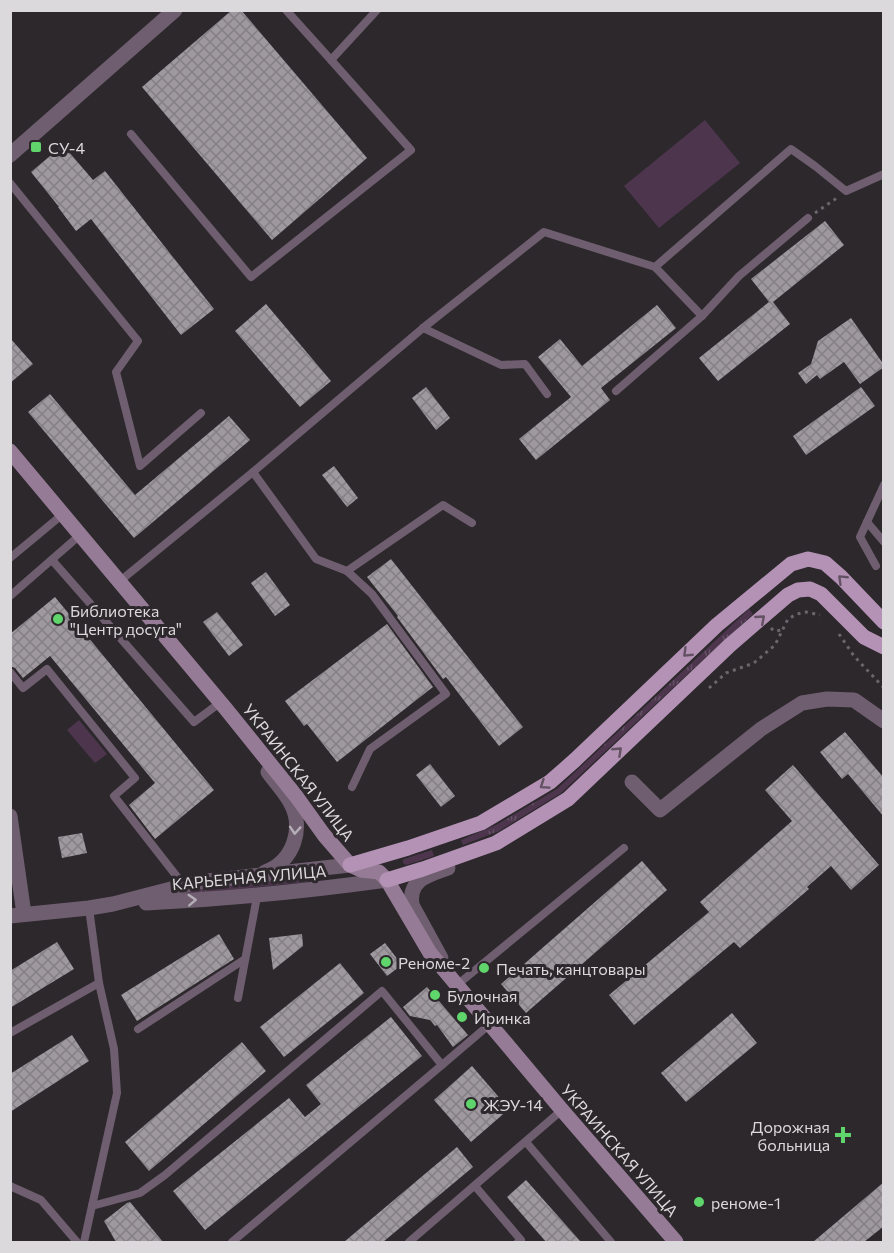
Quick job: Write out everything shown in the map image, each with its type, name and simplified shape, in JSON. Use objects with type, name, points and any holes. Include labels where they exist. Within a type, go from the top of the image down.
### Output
[{"type":"main road","name":"УКРАИНСКАЯ УЛИЦА","points":[[10,451],[223,706],[350,865],[361,870],[379,872],[387,880],[430,953],[676,1242]]},
{"type":"main road","points":[[350,865],[481,823],[550,782],[717,625],[791,564],[808,559],[825,563],[884,622]]},
{"type":"main road","points":[[387,880],[496,843],[568,799],[730,645],[788,595],[798,590],[810,589],[821,594],[864,637],[884,647]]},
{"type":"street","points":[[10,155],[175,10]]},
{"type":"street","points":[[632,782],[660,810],[761,729],[802,703],[826,699],[854,700],[884,721]]},
{"type":"street","points":[[223,706],[250,748],[291,802],[297,824],[296,836],[287,857],[271,870],[254,876]]},
{"type":"street","points":[[10,816],[17,915]]},
{"type":"street","points":[[456,983],[412,905],[410,896],[418,881],[426,876],[469,860],[496,843]]},
{"type":"street","name":"КАРЬЕРНАЯ УЛИЦА","points":[[17,915],[113,904],[198,882],[350,865]]},
{"type":"street","name":"КАРЬЕРНАЯ УЛИЦА","points":[[113,904],[205,900],[333,888],[387,880]]},
{"type":"lane","points":[[131,134],[251,277],[411,150],[286,10]]},
{"type":"lane","points":[[330,60],[376,10]]},
{"type":"lane","points":[[655,267],[791,149],[846,191],[884,174]]},
{"type":"lane","points":[[10,183],[138,340],[116,372],[140,466],[201,413]]},
{"type":"lane","points":[[616,391],[702,316],[739,276],[808,218]]},
{"type":"lane","points":[[120,581],[423,328],[544,232],[655,267],[702,316]]},
{"type":"lane","points":[[423,328],[501,365],[525,364],[547,394]]},
{"type":"lane","points":[[253,472],[316,559],[347,572],[372,594],[446,694],[370,749],[352,787]]},
{"type":"lane","points":[[876,566],[860,537],[884,485]]},
{"type":"lane","points":[[347,572],[443,505],[472,523]]},
{"type":"lane","points":[[10,558],[63,514]]},
{"type":"lane","points":[[867,522],[884,542]]},
{"type":"lane","points":[[10,596],[80,535]]},
{"type":"lane","points":[[52,560],[194,722],[223,706]]},
{"type":"lane","points":[[10,672],[23,688],[47,669],[135,778],[114,796],[178,878]]},
{"type":"lane","points":[[456,983],[624,848]]},
{"type":"lane","points":[[238,998],[256,902]]},
{"type":"lane","points":[[84,1242],[117,1093],[114,1049],[99,983],[89,908]]},
{"type":"lane","points":[[138,1029],[245,959]]},
{"type":"lane","points":[[10,1033],[99,983]]},
{"type":"lane","points":[[92,1206],[140,1192],[165,1175],[382,991],[442,1065]]},
{"type":"lane","points":[[232,1242],[490,1024]]},
{"type":"lane","points":[[409,1242],[562,1110]]},
{"type":"lane","points":[[525,1142],[611,1242]]},
{"type":"lane","points":[[10,1186],[41,1200],[77,1242]]},
{"type":"lane","points":[[475,1186],[520,1240],[518,1242]]},
{"type":"path","points":[[808,218],[846,191]]},
{"type":"path","points":[[709,688],[726,673],[754,663],[775,645],[788,619],[806,612],[820,615],[827,620]]},
{"type":"path","points":[[838,634],[854,656],[884,688]]},
{"type":"green space","points":[[705,120],[740,163],[659,228],[624,186]]},
{"type":"green space","points":[[749,609],[753,614],[561,793],[499,831],[463,845],[461,840],[496,825],[557,789]]},
{"type":"green space","points":[[79,720],[107,754],[95,763],[67,730]]},
{"type":"green space","points":[[432,850],[434,856],[406,865],[403,863],[404,859]]},
{"type":"green space","points":[[307,877],[308,882],[187,894],[187,892],[202,889]]},
{"type":"building","points":[[232,10],[241,10],[367,158],[272,240],[142,87]]},
{"type":"building","points":[[63,145],[93,180],[105,171],[214,309],[181,335],[91,219],[76,231],[31,172]]},
{"type":"building","points":[[825,221],[844,245],[773,302],[790,324],[718,381],[699,358],[769,302],[751,279]]},
{"type":"building","points":[[266,304],[331,381],[300,407],[235,331]]},
{"type":"building","points":[[657,305],[676,328],[601,388],[610,400],[536,460],[519,439],[571,397],[538,357],[560,339],[582,366]]},
{"type":"building","points":[[851,318],[884,367],[860,384],[844,362],[820,379],[817,375],[806,384],[798,373],[811,364],[818,341]]},
{"type":"building","points":[[10,338],[33,364],[10,383]]},
{"type":"building","points":[[426,387],[450,418],[436,430],[412,398]]},
{"type":"building","points":[[861,387],[875,406],[806,455],[793,436]]},
{"type":"building","points":[[50,394],[135,495],[229,416],[250,440],[134,538],[28,412]]},
{"type":"building","points":[[334,466],[358,498],[347,507],[322,475]]},
{"type":"building","points":[[391,559],[523,727],[499,746],[446,677],[443,679],[367,577]]},
{"type":"building","points":[[266,572],[290,605],[275,616],[251,583]]},
{"type":"building","points":[[55,597],[214,790],[155,839],[129,805],[155,783],[50,656],[23,678],[15,668],[10,666],[10,634]]},
{"type":"building","points":[[217,612],[243,645],[229,656],[203,622]]},
{"type":"building","points":[[387,624],[433,687],[337,762],[307,724],[304,726],[285,701]]},
{"type":"building","points":[[845,732],[884,778],[884,817],[848,774],[842,779],[820,752]]},
{"type":"building","points":[[430,764],[455,796],[441,807],[416,775]]},
{"type":"building","points":[[793,765],[879,865],[851,890],[831,866],[807,887],[809,889],[740,948],[734,942],[634,1025],[609,995],[709,912],[700,902],[792,821],[765,790]]},
{"type":"building","points":[[82,833],[87,853],[62,858],[58,837]]},
{"type":"building","points":[[642,861],[667,890],[526,1013],[501,984]]},
{"type":"building","points":[[219,934],[234,959],[137,1021],[121,995]]},
{"type":"building","points":[[302,934],[303,946],[273,970],[269,938]]},
{"type":"building","points":[[57,942],[74,969],[10,1008],[10,971]]},
{"type":"building","points":[[385,943],[402,965],[387,976],[370,954]]},
{"type":"building","points":[[340,963],[364,993],[284,1057],[260,1027]]},
{"type":"building","points":[[427,987],[468,1035],[453,1047],[437,1025],[435,1026],[430,1020],[410,1016],[403,1007]]},
{"type":"building","points":[[732,1013],[757,1043],[686,1102],[661,1073]]},
{"type":"building","points":[[391,1017],[422,1056],[205,1230],[173,1191],[289,1098],[305,1117],[321,1104],[306,1085]]},
{"type":"building","points":[[72,1035],[89,1061],[10,1112],[10,1074]]},
{"type":"building","points":[[242,1042],[266,1071],[149,1171],[125,1142]]},
{"type":"building","name":"ЖЭУ-14","points":[[472,1066],[509,1109],[471,1142],[434,1100]]},
{"type":"building","points":[[457,1147],[473,1167],[383,1242],[344,1242]]},
{"type":"building","points":[[526,1180],[581,1242],[546,1242],[507,1197]]},
{"type":"building","points":[[884,1182],[884,1226],[864,1242],[813,1242]]},
{"type":"building","points":[[130,1202],[163,1242],[116,1242],[104,1221]]},
{"type":"place","name":"СУ-4","points":[[36,147]]},
{"type":"place","name":"Библиотека \"Центр досуга\"","points":[[58,619]]},
{"type":"place","name":"Реноме-2","points":[[386,962]]},
{"type":"place","name":"Печать, канцтовары","points":[[484,968]]},
{"type":"place","name":"Булочная","points":[[435,995]]},
{"type":"place","name":"Иринка","points":[[462,1017]]},
{"type":"place","name":"ЖЭУ-14","points":[[471,1104]]},
{"type":"place","name":"Дорожная больница","points":[[843,1135]]},
{"type":"place","name":"реноме-1","points":[[699,1202]]}]
